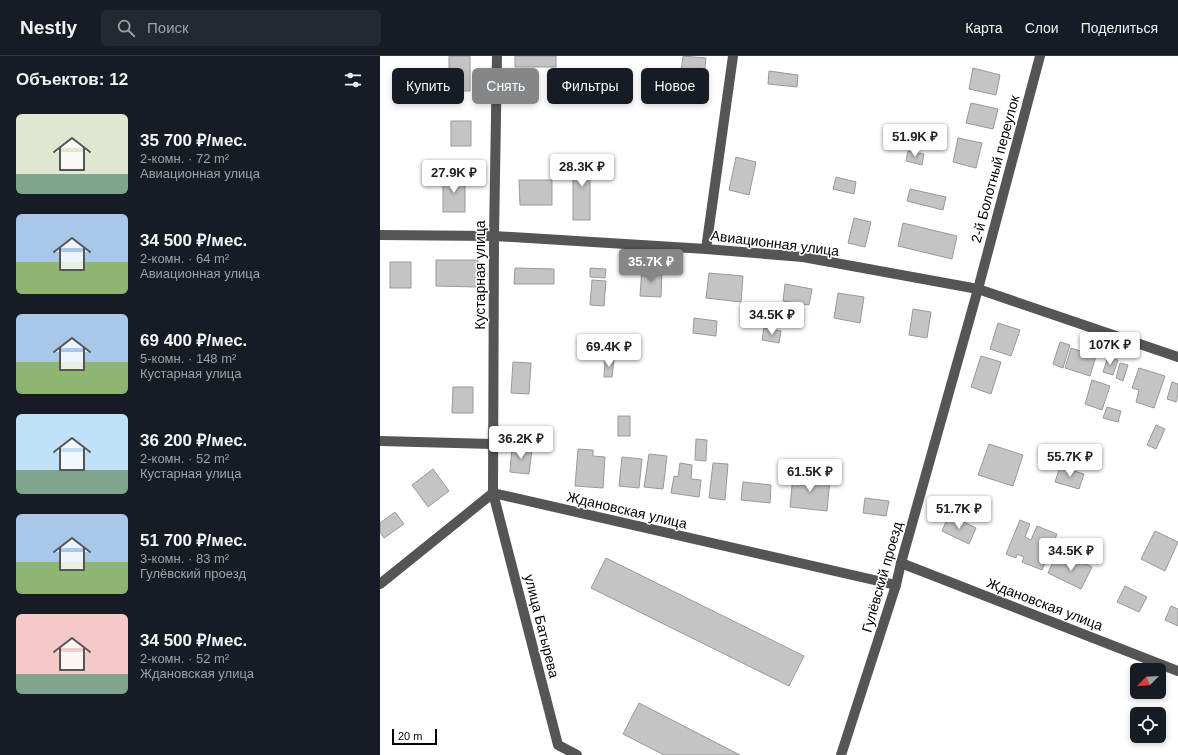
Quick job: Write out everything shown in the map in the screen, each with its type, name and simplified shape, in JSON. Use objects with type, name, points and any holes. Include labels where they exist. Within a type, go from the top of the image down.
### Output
[{"type":"street","name":"Кустарная улица","points":[[493,494],[494,236],[497,56]]},
{"type":"street","points":[[706,249],[733,56]]},
{"type":"street","name":"2-й Болотный переулок","points":[[978,289],[1040,56]]},
{"type":"street","name":"Авиационная улица","points":[[380,235],[494,236],[706,249],[803,257],[978,289],[1178,357]]},
{"type":"street","name":"Гулёвский проезд","points":[[841,755],[896,585],[978,289]]},
{"type":"street","points":[[380,440],[493,444]]},
{"type":"street","points":[[380,584],[493,494]]},
{"type":"street","name":"Ждановская улица","points":[[493,494],[896,585]]},
{"type":"street","name":"улица Батырева","points":[[493,494],[558,745],[577,755]]},
{"type":"street","name":"Ждановская улица","points":[[901,563],[1178,671]]},
{"type":"building","points":[[449,56],[470,56],[470,91],[464,91],[464,68],[449,68]]},
{"type":"building","points":[[515,56],[556,56],[556,67],[515,67]]},
{"type":"building","points":[[683,56],[706,58],[705,68],[682,68]]},
{"type":"building","points":[[973,68],[1000,75],[996,95],[969,89]]},
{"type":"building","points":[[769,71],[798,75],[797,87],[768,84]]},
{"type":"building","points":[[971,103],[998,109],[993,129],[966,123]]},
{"type":"building","points":[[451,121],[471,121],[471,146],[451,146]]},
{"type":"building","points":[[958,138],[982,143],[976,168],[953,162]]},
{"type":"building","points":[[908,151],[924,154],[922,165],[906,161]]},
{"type":"building","points":[[573,156],[590,156],[590,220],[573,220]]},
{"type":"building","points":[[736,157],[756,162],[749,195],[729,190]]},
{"type":"building","points":[[443,177],[465,177],[465,212],[443,212]]},
{"type":"building","points":[[836,177],[856,182],[854,194],[833,189]]},
{"type":"building","points":[[519,180],[552,180],[552,205],[520,205]]},
{"type":"building","points":[[910,189],[946,197],[943,210],[907,201]]},
{"type":"building","points":[[854,218],[871,222],[865,247],[848,243]]},
{"type":"building","points":[[903,223],[957,236],[952,259],[898,246]]},
{"type":"building","points":[[436,260],[478,260],[478,287],[436,286]]},
{"type":"building","points":[[390,262],[411,262],[411,288],[390,288]]},
{"type":"building","points":[[515,268],[554,269],[554,284],[514,284]]},
{"type":"building","points":[[590,268],[606,269],[605,278],[590,277]]},
{"type":"building","points":[[642,268],[662,269],[661,297],[640,296]]},
{"type":"building","points":[[709,273],[743,276],[741,302],[706,298]]},
{"type":"building","points":[[592,280],[606,281],[604,306],[590,305]]},
{"type":"building","points":[[785,284],[812,289],[809,305],[783,301]]},
{"type":"building","points":[[838,293],[864,297],[860,323],[834,318]]},
{"type":"building","points":[[913,309],[931,312],[927,338],[909,335]]},
{"type":"building","points":[[694,318],[717,321],[716,336],[693,333]]},
{"type":"building","points":[[998,323],[1020,330],[1011,356],[990,349]]},
{"type":"building","points":[[764,328],[781,331],[779,343],[762,340]]},
{"type":"building","points":[[1060,342],[1070,345],[1063,368],[1053,364]]},
{"type":"building","points":[[1071,348],[1096,356],[1090,376],[1065,368]]},
{"type":"building","points":[[981,356],[1001,362],[991,394],[971,387]]},
{"type":"building","points":[[1108,357],[1118,360],[1113,375],[1103,372]]},
{"type":"building","points":[[605,358],[614,359],[612,377],[604,377]]},
{"type":"building","points":[[513,362],[531,363],[529,394],[511,393]]},
{"type":"building","points":[[1120,363],[1128,365],[1123,381],[1116,378]]},
{"type":"building","points":[[1139,368],[1165,376],[1154,408],[1136,402],[1139,390],[1132,388]]},
{"type":"building","points":[[1092,380],[1110,386],[1102,410],[1085,404]]},
{"type":"building","points":[[1172,382],[1178,384],[1176,402],[1167,399]]},
{"type":"building","points":[[453,387],[473,387],[473,413],[452,413]]},
{"type":"building","points":[[1107,407],[1121,411],[1118,422],[1103,418]]},
{"type":"building","points":[[618,416],[630,416],[630,436],[618,436]]},
{"type":"building","points":[[1156,425],[1165,429],[1156,449],[1147,445]]},
{"type":"building","points":[[696,439],[707,440],[706,461],[695,460]]},
{"type":"building","points":[[989,444],[1023,455],[1013,486],[978,475]]},
{"type":"building","points":[[512,447],[532,449],[529,474],[510,472]]},
{"type":"building","points":[[578,449],[593,450],[593,456],[605,457],[603,488],[575,486]]},
{"type":"building","points":[[649,454],[667,456],[663,489],[644,487]]},
{"type":"building","points":[[622,457],[642,459],[639,488],[619,486]]},
{"type":"building","points":[[680,463],[692,465],[691,479],[701,480],[699,497],[671,493],[674,476],[678,477]]},
{"type":"building","points":[[713,463],[728,464],[725,500],[709,498]]},
{"type":"building","points":[[1060,467],[1084,474],[1079,489],[1055,482]]},
{"type":"building","points":[[433,469],[449,491],[428,507],[412,485]]},
{"type":"building","points":[[793,475],[830,479],[827,511],[790,507]]},
{"type":"building","points":[[743,482],[771,485],[770,503],[741,500]]},
{"type":"building","points":[[865,498],[889,501],[886,516],[863,513]]},
{"type":"building","points":[[395,512],[404,524],[384,538],[380,532],[380,523]]},
{"type":"building","points":[[949,515],[976,528],[969,544],[942,531]]},
{"type":"building","points":[[1020,520],[1030,524],[1025,537],[1031,540],[1037,526],[1057,534],[1042,570],[1022,562],[1024,557],[1017,554],[1016,558],[1006,554]]},
{"type":"building","points":[[1155,531],[1178,542],[1165,571],[1141,559]]},
{"type":"building","points":[[1071,557],[1092,567],[1081,589],[1048,573],[1055,558],[1068,565]]},
{"type":"building","points":[[606,558],[804,656],[789,686],[591,588]]},
{"type":"building","points":[[1125,586],[1147,597],[1139,612],[1117,602]]},
{"type":"building","points":[[1171,606],[1178,609],[1178,626],[1165,620]]},
{"type":"building","points":[[639,703],[740,755],[664,755],[623,734]]}]
